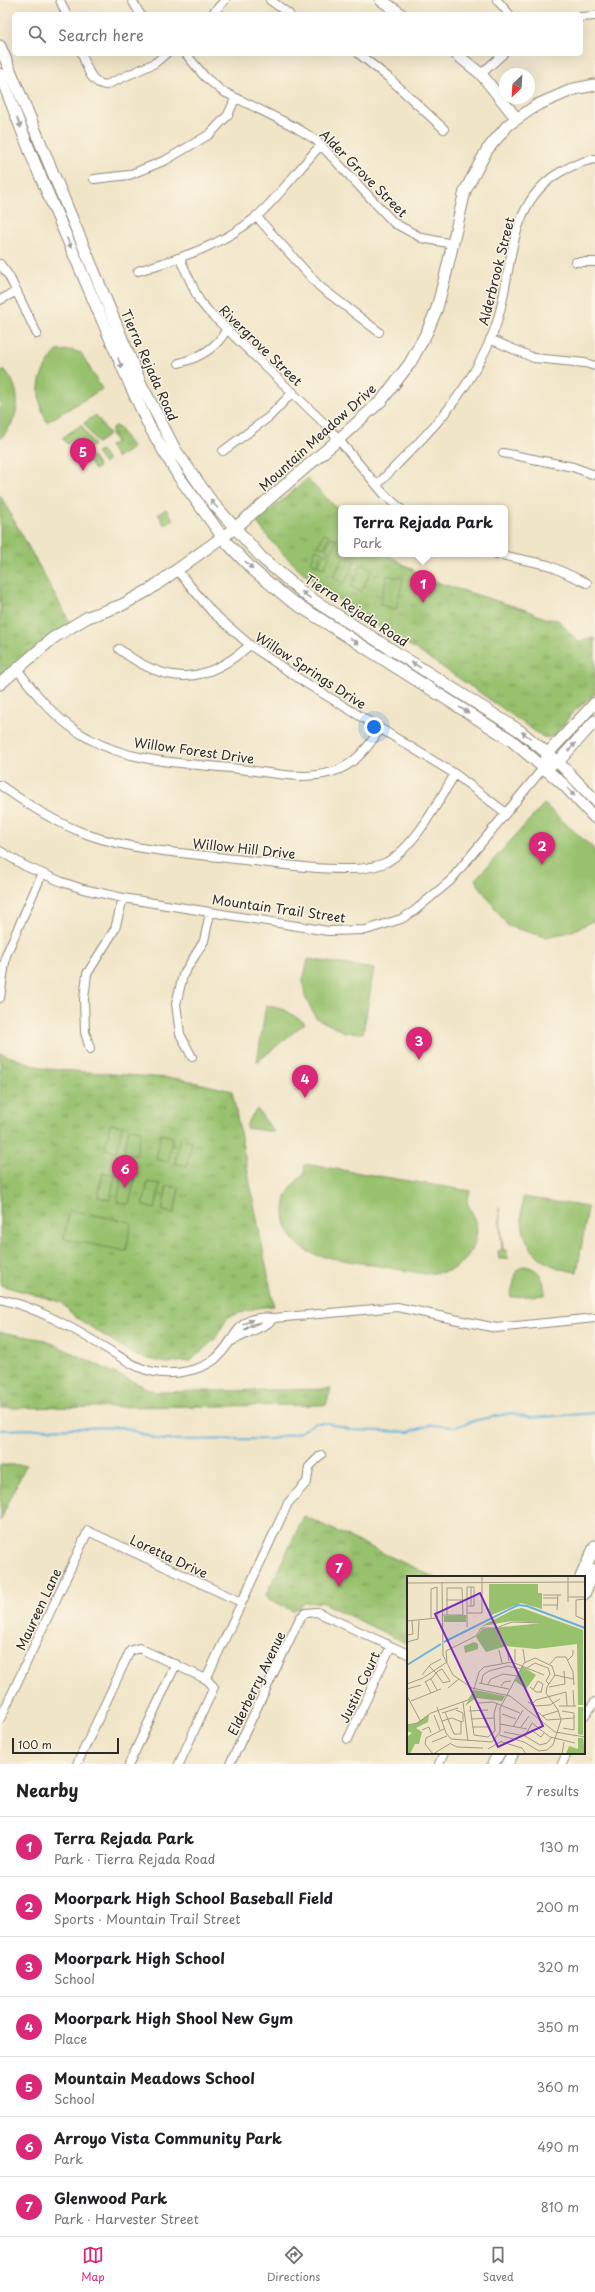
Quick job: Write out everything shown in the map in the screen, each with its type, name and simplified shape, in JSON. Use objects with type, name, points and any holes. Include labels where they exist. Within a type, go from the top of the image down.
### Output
[{"type":"main road","points":[[381,0],[398,12]]},
{"type":"main road","name":"Tierra Rejada Road","points":[[0,46],[141,384],[176,451],[205,493],[235,528],[279,574],[307,596],[497,716],[548,753],[595,800]]},
{"type":"main road","points":[[458,56],[481,74],[517,119]]},
{"type":"main road","name":"Tierra Rejada Road","points":[[0,74],[33,159],[140,407],[179,477],[222,536],[253,570],[290,600],[502,733],[544,767],[595,818]]},
{"type":"main road","name":"Mountain Meadow Drive","points":[[0,684],[44,645],[72,626],[88,617],[129,601],[177,570],[235,528],[382,400],[410,363],[437,308],[465,191],[486,150],[508,125],[552,97],[574,89],[595,85]]},
{"type":"main road","name":"Mountain Trail Street","points":[[544,767],[548,753],[595,703]]},
{"type":"main road","points":[[544,767],[558,762],[595,721]]},
{"type":"main road","points":[[581,1576],[595,1546]]},
{"type":"main road","points":[[585,1592],[595,1570]]},
{"type":"main road","points":[[493,1764],[498,1754]]},
{"type":"main road","points":[[508,1764],[513,1754]]},
{"type":"street","points":[[60,0],[65,12]]},
{"type":"street","points":[[132,0],[139,12]]},
{"type":"street","points":[[214,12],[226,0]]},
{"type":"street","points":[[270,0],[286,12]]},
{"type":"street","points":[[497,0],[507,12]]},
{"type":"street","points":[[583,17],[595,16]]},
{"type":"street","points":[[83,56],[89,72],[98,83],[106,85],[155,63],[164,56]]},
{"type":"street","name":"Alder Grove Street","points":[[188,56],[205,77],[235,99],[295,127],[321,145],[394,223],[422,238],[452,244]]},
{"type":"street","points":[[362,56],[390,78],[444,129]]},
{"type":"street","points":[[481,74],[501,56]]},
{"type":"street","points":[[94,179],[141,172],[172,156],[205,137],[220,124],[235,99]]},
{"type":"street","points":[[138,271],[180,259],[211,246],[256,216],[321,145]]},
{"type":"street","name":"Alderbrook Street","points":[[377,485],[455,400],[472,375],[490,340],[500,311],[518,225],[531,199],[546,182],[559,172],[595,159]]},
{"type":"street","points":[[256,216],[319,286],[379,332]]},
{"type":"street","name":"Rivergrove Street","points":[[180,259],[199,300],[226,330],[293,392],[339,439],[377,485],[397,505]]},
{"type":"street","points":[[576,262],[595,262]]},
{"type":"street","points":[[0,264],[17,291],[37,334]]},
{"type":"street","points":[[0,300],[17,291]]},
{"type":"street","points":[[180,363],[203,355],[223,337],[226,330]]},
{"type":"street","points":[[490,340],[534,358],[585,363],[595,366]]},
{"type":"street","points":[[223,451],[269,417],[293,392]]},
{"type":"street","points":[[503,453],[573,467],[595,475]]},
{"type":"street","points":[[508,556],[548,565],[587,583]]},
{"type":"street","name":"Willow Springs Drive","points":[[177,570],[212,612],[250,645],[304,682],[455,774],[506,813]]},
{"type":"street","points":[[119,649],[150,669],[166,674],[189,676],[214,670],[236,657],[250,645]]},
{"type":"street","name":"Willow Forest Drive","points":[[17,670],[35,694],[57,716],[89,739],[126,753],[157,759],[292,775],[318,775],[332,772],[347,766],[368,746],[380,728]]},
{"type":"street","name":"Mountain Trail Street","points":[[0,851],[42,874],[82,889],[123,898],[336,932],[350,932],[380,928],[413,912],[450,881],[544,767]]},
{"type":"street","name":"Willow Hill Drive","points":[[0,785],[32,807],[59,822],[90,835],[117,843],[145,849],[260,862],[351,870],[381,864],[402,850],[422,825],[455,774]]},
{"type":"street","points":[[0,998],[6,955],[42,874]]},
{"type":"street","points":[[90,1049],[85,1032],[84,999],[88,974],[115,929],[123,898]]},
{"type":"street","points":[[192,1057],[180,1034],[176,1004],[183,975],[204,941],[210,912]]},
{"type":"street","points":[[0,1300],[47,1316],[104,1346],[126,1362],[153,1372],[170,1374],[200,1367],[214,1360],[232,1341],[239,1327],[248,1321],[261,1316],[274,1318],[398,1307],[496,1328],[595,1318]]},
{"type":"street","points":[[206,1679],[288,1503],[307,1482],[309,1467],[321,1455]]},
{"type":"street","name":"Loretta Drive","points":[[88,1531],[241,1602]]},
{"type":"street","name":"Maureen Lane","points":[[0,1719],[88,1531]]},
{"type":"street","name":"Elderberry Avenue","points":[[230,1764],[300,1618],[305,1613],[317,1612],[391,1646]]},
{"type":"street","points":[[391,1646],[407,1654]]},
{"type":"street","name":"Justin Court","points":[[348,1739],[391,1646]]},
{"type":"street","points":[[78,1764],[130,1651],[139,1648],[206,1679],[214,1687],[179,1764]]},
{"type":"street","points":[[129,1764],[176,1664]]},
{"type":"street","points":[[585,1715],[595,1702]]},
{"type":"street","points":[[439,1764],[444,1754]]},
{"type":"street","points":[[562,1764],[567,1754]]},
{"type":"green space","points":[[71,350],[81,353],[102,389],[47,422],[40,402],[39,385],[41,377],[50,360],[57,351]]},
{"type":"green space","points":[[5,370],[15,388],[17,406],[12,423],[0,439],[0,373]]},
{"type":"green space","points":[[96,415],[109,435],[97,443],[84,423]]},
{"type":"green space","points":[[81,425],[94,445],[82,453],[73,440],[67,444],[62,438]]},
{"type":"green space","points":[[115,426],[119,428],[133,448],[117,458],[109,446],[116,442],[111,434],[112,428]]},
{"type":"green space","points":[[101,450],[108,461],[104,464],[96,453]]},
{"type":"green space","points":[[92,456],[99,467],[95,470],[87,460]]},
{"type":"green space","points":[[307,479],[338,509],[338,557],[391,557],[432,581],[526,610],[547,619],[558,620],[578,642],[595,638],[595,694],[574,711],[555,735],[549,738],[543,737],[447,670],[329,593],[290,560],[272,542],[257,522]]},
{"type":"green space","points":[[0,495],[72,626],[0,684]]},
{"type":"green space","points":[[166,509],[173,519],[164,525],[158,514]]},
{"type":"green space","points":[[324,533],[329,536],[324,548],[318,546]]},
{"type":"green space","points":[[331,537],[337,539],[331,552],[326,550]]},
{"type":"green space","points":[[316,549],[322,552],[316,565],[311,562]]},
{"type":"green space","points":[[324,553],[330,555],[324,568],[318,566]]},
{"type":"green space","points":[[344,557],[355,561],[344,583],[333,578]]},
{"type":"green space","points":[[361,564],[372,569],[361,592],[351,587]]},
{"type":"green space","points":[[387,575],[403,579],[396,609],[380,605]]},
{"type":"green space","points":[[544,804],[595,850],[595,920],[570,932],[545,937],[508,926],[475,880]]},
{"type":"green space","points":[[308,959],[374,969],[363,1033],[344,1032],[316,1018],[305,997],[303,980]]},
{"type":"green space","points":[[266,1005],[285,1010],[305,1023],[257,1062]]},
{"type":"green space","points":[[0,1053],[46,1069],[181,1079],[232,1091],[274,1306],[256,1308],[228,1317],[215,1339],[190,1361],[166,1363],[136,1356],[74,1316],[61,1302],[0,1285]]},
{"type":"green space","points":[[257,1109],[274,1132],[246,1128],[249,1119]]},
{"type":"green space","points":[[110,1124],[122,1126],[117,1151],[105,1149]]},
{"type":"green space","points":[[129,1128],[141,1130],[136,1155],[124,1153]]},
{"type":"green space","points":[[161,1134],[173,1137],[168,1162],[156,1159]]},
{"type":"green space","points":[[180,1138],[192,1141],[187,1166],[175,1163]]},
{"type":"green space","points":[[305,1164],[470,1191],[467,1202],[476,1221],[477,1231],[474,1246],[465,1260],[455,1268],[445,1272],[425,1274],[320,1256],[307,1251],[297,1243],[289,1232],[285,1221],[284,1208],[287,1196],[293,1185],[304,1175]]},
{"type":"green space","points":[[103,1172],[115,1175],[110,1200],[98,1197]]},
{"type":"green space","points":[[122,1177],[135,1179],[129,1204],[117,1202]]},
{"type":"green space","points":[[148,1182],[160,1184],[155,1209],[143,1206]]},
{"type":"green space","points":[[167,1186],[179,1188],[174,1213],[162,1211]]},
{"type":"green space","points":[[523,1197],[588,1207],[577,1272],[562,1269],[549,1264],[539,1257],[531,1248],[522,1226]]},
{"type":"green space","points":[[499,1208],[503,1250],[507,1250],[508,1259],[499,1259],[498,1251],[502,1250]]},
{"type":"green space","points":[[69,1210],[130,1222],[131,1224],[126,1251],[64,1239]]},
{"type":"green space","points":[[524,1266],[538,1272],[543,1280],[545,1295],[510,1297],[517,1270]]},
{"type":"green space","points":[[0,1332],[45,1340],[155,1392],[331,1389],[326,1405],[0,1408]]},
{"type":"green space","points":[[0,1465],[26,1465],[0,1521]]},
{"type":"green space","points":[[304,1516],[432,1576],[407,1576],[407,1644],[321,1602],[305,1603],[293,1611],[265,1597]]},
{"type":"waterway","points":[[0,1430],[120,1427],[162,1440],[270,1439],[298,1433],[315,1423],[328,1423],[351,1430],[409,1432],[430,1425],[455,1427],[477,1420],[512,1413],[531,1418],[595,1413]]},
{"type":"place","name":"Mountain Meadows School","points":[[83,471]]},
{"type":"place","name":"Terra Rejada Park","points":[[423,603]]},
{"type":"place","name":"Moorpark High School Baseball Field","points":[[542,865]]},
{"type":"place","name":"Moorpark High School","points":[[419,1060]]},
{"type":"place","name":"Moorpark High Shool New Gym","points":[[305,1098]]},
{"type":"place","name":"Arroyo Vista Community Park","points":[[125,1188]]},
{"type":"place","name":"Glenwood Park","points":[[339,1587]]}]
